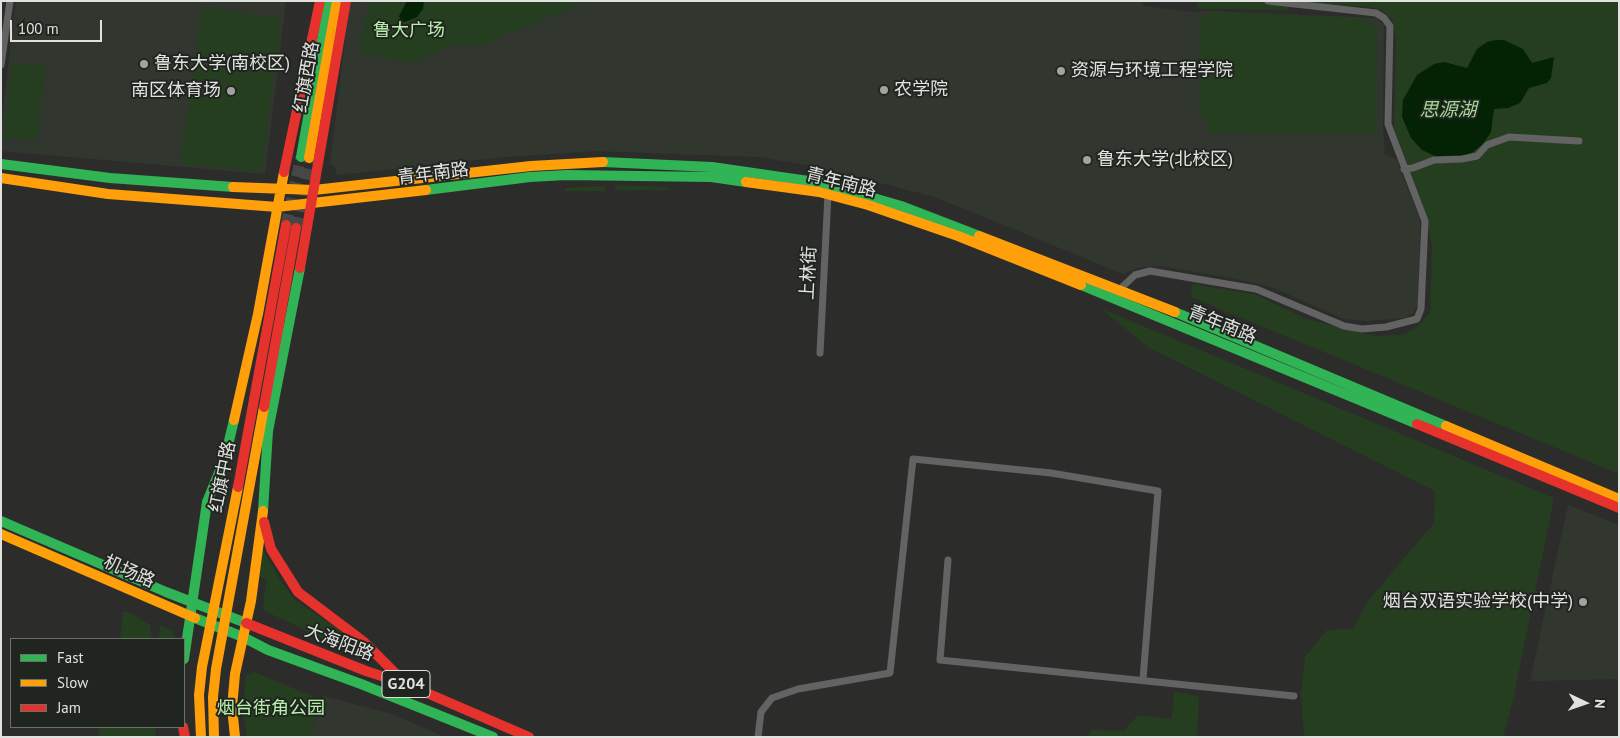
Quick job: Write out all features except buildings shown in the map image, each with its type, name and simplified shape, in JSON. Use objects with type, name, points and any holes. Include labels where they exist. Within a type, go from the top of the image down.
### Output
[{"type":"main road","points":[[185,648],[207,502],[227,450],[258,314],[280,190],[320,1]]},
{"type":"main road","name":"红旗西路","points":[[329,1],[305,157],[337,1]]},
{"type":"main road","points":[[235,737],[232,707],[235,674],[254,578],[263,507],[271,376],[281,356],[301,265],[346,1]]},
{"type":"main road","name":"青年南路","points":[[1,164],[110,178],[280,190],[314,190],[457,173],[566,163],[655,163],[712,166],[822,183],[860,192],[1120,289],[1619,499]]},
{"type":"main road","name":"青年南路","points":[[1,178],[108,194],[277,207],[430,192],[530,177],[586,174],[711,177],[828,194],[958,236],[1138,307],[1619,508]]},
{"type":"main road","name":"红旗中路","points":[[214,737],[214,681],[254,453],[271,376],[291,226]]},
{"type":"main road","name":"红旗中路","points":[[201,737],[199,695],[202,667],[271,376]]},
{"type":"main road","points":[[263,507],[266,534],[271,549],[298,592],[364,642],[406,684]]},
{"type":"main road","name":"机场路","points":[[1,521],[193,603]]},
{"type":"main road","name":"机场路","points":[[1,534],[161,604],[243,637]]},
{"type":"main road","name":"大海阳路","points":[[193,603],[246,622],[281,638],[366,671],[406,684],[529,737]]},
{"type":"main road","name":"大海阳路","points":[[243,637],[264,648],[361,684],[493,737]]},
{"type":"street","points":[[1,65],[10,1]]},
{"type":"street","points":[[1120,289],[1135,275],[1150,271],[1256,289],[1344,326],[1362,329],[1386,327],[1417,319],[1421,309],[1425,221],[1388,124],[1391,39],[1387,21],[1376,13],[1366,11],[1295,6],[1268,1]]},
{"type":"street","points":[[1404,169],[1413,168],[1434,160],[1462,159],[1477,156],[1487,145],[1509,137],[1579,141]]},
{"type":"street","name":"上林街","points":[[820,354],[828,194]]},
{"type":"street","points":[[758,737],[761,712],[772,698],[798,689],[890,673],[914,459],[1051,473],[1158,491],[1143,679]]},
{"type":"street","points":[[948,560],[940,660],[1143,679],[1294,696]]},
{"type":"shaded area","name":"鲁东大学(南校区)","points":[[16,1],[286,1],[265,174],[1,151],[1,127]]},
{"type":"shaded area","name":"鲁东大学(北校区)","points":[[350,1],[1143,1],[1143,6],[1193,12],[1210,11],[1377,18],[1384,25],[1383,130],[1385,155],[1396,159],[1420,220],[1419,303],[1414,312],[1405,318],[1367,321],[1344,319],[1272,287],[1241,280],[1162,266],[1141,267],[1123,274],[935,197],[817,167],[759,157],[596,151],[506,157],[337,175],[334,166],[330,164]]},
{"type":"shaded area","name":"烟台双语实验学校(中学)","points":[[1568,505],[1619,525],[1619,679],[1530,681]]},
{"type":"shaded area","points":[[323,696],[392,714],[445,737],[309,737]]},
{"type":"green space","name":"鲁大广场","points":[[369,1],[583,1],[578,6],[509,33],[485,45],[453,45],[413,63],[359,52]]},
{"type":"green space","points":[[1197,1],[1619,1],[1619,474],[1191,297],[1192,284],[1257,295],[1306,319],[1375,336],[1405,334],[1419,325],[1430,312],[1432,247],[1427,217],[1394,128],[1396,37],[1393,20],[1381,10],[1370,7],[1297,2],[1286,10],[1198,9]]},
{"type":"green space","name":"南区体育场","points":[[203,7],[281,19],[262,172],[180,163]]},
{"type":"green space","points":[[1211,12],[1364,18],[1377,30],[1375,134],[1206,132],[1207,116],[1199,116],[1199,21]]},
{"type":"green space","points":[[12,63],[46,66],[37,140],[4,138]]},
{"type":"green space","points":[[615,185],[668,187],[669,190],[615,190]]},
{"type":"green space","points":[[604,186],[606,188],[604,191],[565,191],[565,188]]},
{"type":"green space","points":[[1100,308],[1554,498],[1513,700],[1503,737],[1304,737],[1301,694],[1305,657],[1327,630],[1353,629],[1368,601],[1434,523],[1435,491],[1148,347]]},
{"type":"green space","points":[[262,548],[282,583],[296,601],[337,628],[371,656],[372,659],[369,660],[265,611],[263,607],[266,579],[258,576]]},
{"type":"green space","points":[[123,612],[129,612],[150,625],[152,638],[120,638]]},
{"type":"green space","points":[[160,625],[173,631],[176,638],[159,638]]},
{"type":"green space","name":"烟台街角公园","points":[[254,672],[321,700],[309,737],[247,737],[243,715],[245,680],[246,676]]},
{"type":"green space","points":[[1174,692],[1199,696],[1197,737],[1087,737],[1092,730],[1124,731],[1138,715],[1172,719]]},
{"type":"green space","points":[[100,728],[156,728],[155,737],[106,737],[98,735]]},
{"type":"water","points":[[407,1],[424,2],[423,9],[417,17],[405,22],[401,21],[399,16]]},
{"type":"water","name":"思源湖","points":[[1504,40],[1523,49],[1532,63],[1554,57],[1551,78],[1547,83],[1529,88],[1520,103],[1508,108],[1494,109],[1491,132],[1483,144],[1473,152],[1465,156],[1437,157],[1422,150],[1411,138],[1402,117],[1403,100],[1417,75],[1434,64],[1444,62],[1467,68],[1477,49],[1487,42]]},
{"type":"tunnel","points":[[286,225],[301,157]]},
{"type":"tunnel","points":[[296,228],[309,158]]},
{"type":"traffic: fast","points":[[301,157],[329,1]]},
{"type":"traffic: fast","points":[[603,162],[712,167],[822,183],[901,206],[979,236]]},
{"type":"traffic: fast","points":[[1,164],[110,178],[233,187]]},
{"type":"traffic: fast","points":[[426,190],[530,177],[566,175],[711,177],[746,182]]},
{"type":"traffic: fast","points":[[263,511],[268,431],[300,268]]},
{"type":"traffic: fast","points":[[1081,285],[1417,424]]},
{"type":"traffic: fast","points":[[1175,312],[1446,426]]},
{"type":"traffic: fast","points":[[185,652],[207,502],[225,458],[234,420]]},
{"type":"traffic: fast","points":[[1,521],[166,592],[246,623]]},
{"type":"traffic: fast","points":[[195,618],[243,637],[268,650],[361,684],[493,737]]},
{"type":"traffic: slow","points":[[309,158],[337,1]]},
{"type":"traffic: slow","points":[[233,187],[314,190],[531,166],[603,162]]},
{"type":"traffic: slow","points":[[234,420],[258,314],[284,172]]},
{"type":"traffic: slow","points":[[1,178],[108,194],[277,207],[426,190]]},
{"type":"traffic: slow","points":[[746,182],[819,192],[868,205],[958,236],[1081,285]]},
{"type":"traffic: slow","points":[[979,236],[1175,312]]},
{"type":"traffic: slow","points":[[214,737],[213,697],[216,669],[264,407]]},
{"type":"traffic: slow","points":[[1446,426],[1619,499]]},
{"type":"traffic: slow","points":[[201,737],[199,695],[202,667],[238,487]]},
{"type":"traffic: slow","points":[[235,737],[232,707],[235,674],[251,601],[263,511]]},
{"type":"traffic: slow","points":[[1,534],[195,618]]},
{"type":"traffic: jam","points":[[284,172],[320,1]]},
{"type":"traffic: jam","points":[[300,268],[346,1]]},
{"type":"traffic: jam","points":[[238,487],[286,225]]},
{"type":"traffic: jam","points":[[264,407],[296,228]]},
{"type":"traffic: jam","points":[[1417,424],[1619,508]]},
{"type":"traffic: jam","points":[[264,522],[271,549],[298,592],[364,642],[405,683]]},
{"type":"traffic: jam","points":[[246,623],[366,671],[406,684],[529,737]]},
{"type":"traffic: jam","points":[[183,728],[185,737]]},
{"type":"place","name":"鲁东大学(南校区)","points":[[144,64]]},
{"type":"place","name":"资源与环境工程学院","points":[[1061,71]]},
{"type":"place","name":"农学院","points":[[884,90]]},
{"type":"place","name":"南区体育场","points":[[231,91]]},
{"type":"place","name":"鲁东大学(北校区)","points":[[1087,160]]},
{"type":"place","name":"烟台双语实验学校(中学)","points":[[1583,602]]}]
